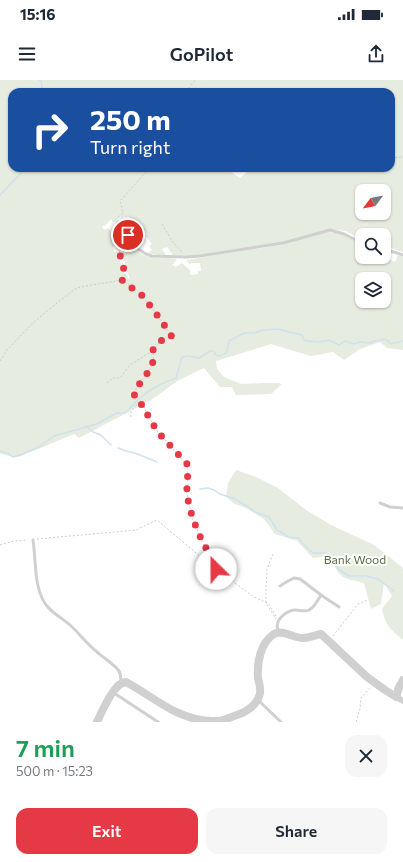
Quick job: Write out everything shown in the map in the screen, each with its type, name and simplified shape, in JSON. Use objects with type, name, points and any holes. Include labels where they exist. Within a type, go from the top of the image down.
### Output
[{"type":"street","points":[[97,722],[117,686],[126,682],[174,711],[199,720],[219,721],[241,714],[251,708],[258,700],[260,692],[258,677],[259,661],[262,648],[266,641],[279,632],[303,638],[321,634],[352,664],[374,682],[400,699]]},
{"type":"street","points":[[400,699],[399,687],[403,680]]},
{"type":"lane","points":[[118,222],[138,249],[152,256],[200,256],[283,244],[330,230],[344,234],[355,240]]},
{"type":"lane","points":[[391,251],[403,255]]},
{"type":"lane","points":[[380,502],[390,507],[403,508]]},
{"type":"lane","points":[[33,540],[36,571],[42,600],[47,606],[70,624],[96,651],[116,668],[121,676],[121,683]]},
{"type":"lane","points":[[280,586],[294,578],[300,579],[321,596],[338,607]]},
{"type":"lane","points":[[279,632],[277,626],[285,614],[294,610],[310,610],[321,596]]},
{"type":"lane","points":[[113,692],[158,722]]},
{"type":"lane","points":[[258,700],[281,722]]},
{"type":"path","points":[[189,88],[195,80]]},
{"type":"path","points":[[118,222],[118,217],[123,213],[120,201],[146,172]]},
{"type":"path","points":[[162,224],[172,241],[186,257]]},
{"type":"path","points":[[122,280],[125,272],[121,262],[120,241],[128,235]]},
{"type":"path","points":[[0,361],[12,344],[71,291],[80,287],[122,280],[133,289],[137,290],[147,301],[172,337],[166,337],[159,342],[153,350],[130,365],[120,378],[114,378],[107,383]]},
{"type":"path","points":[[153,350],[154,358],[152,365],[147,374],[139,382],[135,390],[134,397],[144,406],[157,431],[187,464],[188,485],[186,492],[193,520],[202,542],[212,557],[216,569]]},
{"type":"path","points":[[131,417],[131,411],[139,403]]},
{"type":"path","points":[[0,545],[14,541],[136,530],[157,520],[216,569],[254,597],[266,603],[279,622]]},
{"type":"path","points":[[266,603],[267,568],[273,554]]},
{"type":"path","points":[[328,641],[358,604],[368,600]]},
{"type":"path","points":[[356,722],[360,709],[361,698],[374,682]]},
{"type":"green space","points":[[0,80],[403,80],[403,252],[391,248],[391,228],[355,228],[355,236],[346,231],[335,230],[276,244],[193,256],[173,255],[167,247],[162,249],[166,255],[157,255],[148,253],[152,250],[149,246],[152,244],[146,236],[147,234],[144,231],[142,232],[128,216],[126,218],[124,216],[122,218],[120,217],[113,223],[111,219],[105,226],[104,225],[102,227],[105,230],[108,228],[118,239],[118,243],[113,247],[114,252],[118,252],[123,270],[130,280],[120,243],[122,241],[124,244],[130,241],[140,253],[149,257],[177,259],[172,265],[176,267],[182,263],[190,270],[191,275],[198,274],[198,271],[201,271],[200,263],[191,263],[191,265],[186,260],[280,245],[327,232],[339,233],[355,241],[355,264],[391,264],[391,260],[395,262],[398,255],[403,257],[403,350],[387,348],[380,342],[360,349],[344,360],[333,352],[311,356],[271,344],[216,361],[217,369],[224,377],[241,384],[282,384],[271,394],[236,395],[232,387],[220,387],[204,368],[179,380],[151,400],[79,438],[74,434],[18,457],[0,454]]},
{"type":"green space","name":"Bank Wood","points":[[236,470],[256,477],[278,488],[306,510],[331,525],[374,545],[402,567],[403,640],[389,627],[385,619],[382,609],[392,596],[384,583],[381,604],[371,609],[364,583],[350,580],[339,574],[330,556],[313,558],[297,541],[275,534],[264,519],[244,507],[235,504],[226,497],[228,483]]},
{"type":"waterway","points":[[39,80],[41,81],[42,88]]},
{"type":"waterway","points":[[0,195],[22,172]]},
{"type":"waterway","points":[[0,451],[13,457],[24,454],[37,448],[54,436],[97,424],[117,413],[125,413],[147,392],[176,378],[182,357],[188,356],[199,358],[210,351],[214,351],[216,355],[222,356],[227,352],[229,341],[244,333],[279,329],[302,335],[306,341],[320,342],[329,340],[339,345],[345,341],[354,344],[360,342],[371,343],[384,339],[391,344],[403,341]]},
{"type":"waterway","points":[[86,426],[93,432],[101,435],[111,445]]},
{"type":"waterway","points":[[118,448],[157,462]]},
{"type":"waterway","points":[[200,489],[208,488],[214,490],[220,494],[235,499],[256,512],[269,517],[277,530],[289,537],[299,538],[313,553],[325,553],[334,557],[338,569],[349,576],[366,576],[378,579],[394,591]]},
{"type":"route","points":[[128,235],[120,241],[121,262],[125,272],[122,280],[133,289],[137,290],[147,301],[172,337],[166,337],[159,342],[153,350],[154,358],[152,365],[147,374],[139,382],[135,390],[134,397],[144,406],[157,431],[187,464],[188,485],[186,492],[188,502],[193,520],[202,542],[212,557],[216,569]]}]
